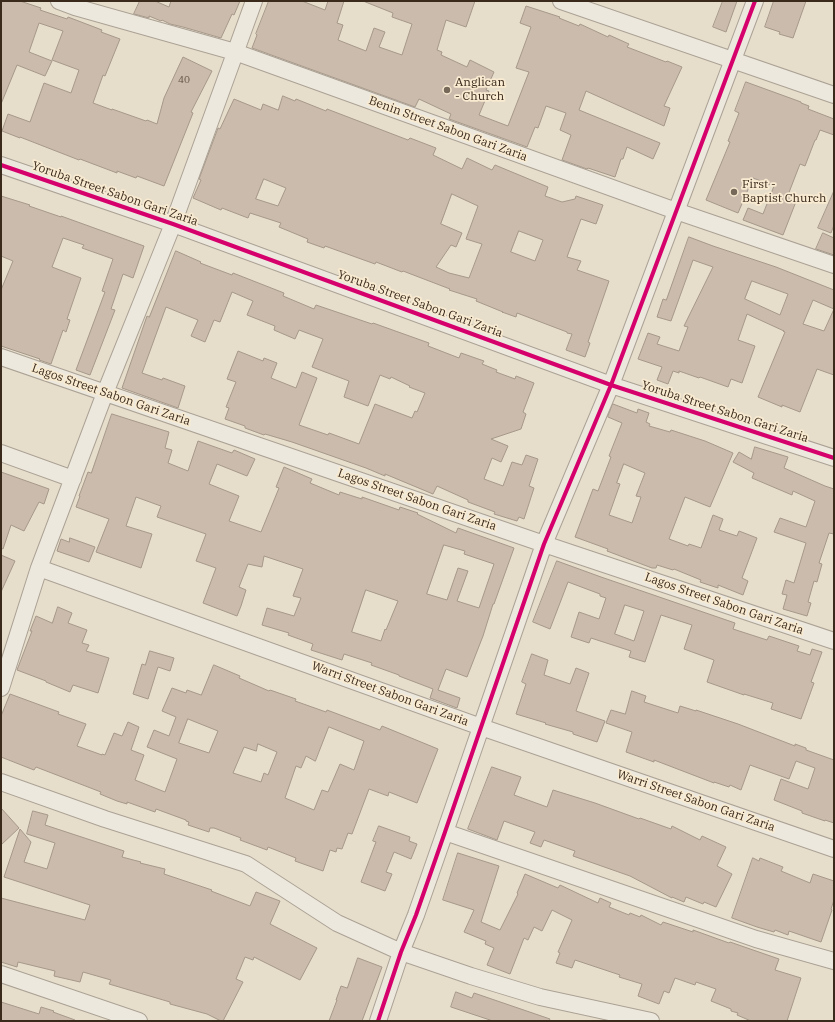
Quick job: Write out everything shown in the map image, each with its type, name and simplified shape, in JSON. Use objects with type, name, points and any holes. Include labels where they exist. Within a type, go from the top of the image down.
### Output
[{"type":"street","name":"Benin Street Sabon Gari Zaria","points":[[59,1],[75,7],[235,52],[676,211],[834,265]]},
{"type":"street","points":[[2,678],[39,568],[105,393],[173,224],[254,1]]},
{"type":"street","points":[[561,1],[834,95]]},
{"type":"street","points":[[378,1021],[544,544],[611,385],[755,1]]},
{"type":"street","name":"Yoruba Street Sabon Gari Zaria","points":[[1,165],[173,224],[611,385],[834,458]]},
{"type":"street","name":"Lagos Street Sabon Gari Zaria","points":[[1,357],[544,544],[834,641]]},
{"type":"street","points":[[1,453],[73,479]]},
{"type":"street","name":"Warri Street Sabon Gari Zaria","points":[[39,568],[481,727],[834,849]]},
{"type":"street","points":[[1,782],[246,864],[336,923],[401,952],[471,976],[540,997],[651,1021]]},
{"type":"street","points":[[445,832],[756,939],[834,961]]},
{"type":"street","points":[[1,974],[139,1021]]},
{"type":"building","points":[[1,1],[20,1],[41,8],[40,10],[67,19],[68,17],[102,30],[101,32],[120,39],[105,76],[103,75],[93,103],[112,110],[157,124],[164,98],[183,57],[212,71],[191,112],[193,113],[164,186],[137,176],[136,178],[117,171],[117,173],[2,131],[8,114],[30,122],[44,83],[71,93],[79,70],[52,60],[63,31],[39,23],[29,52],[52,61],[45,76],[17,65],[1,104]]},
{"type":"building","points":[[140,1],[155,1],[169,7],[171,1],[240,1],[221,38],[170,24],[149,16],[149,18],[134,14]]},
{"type":"building","points":[[269,1],[302,1],[325,10],[328,1],[344,1],[337,23],[343,25],[338,40],[366,51],[374,28],[385,32],[379,47],[402,55],[412,24],[392,17],[393,13],[363,1],[475,1],[466,27],[446,20],[437,50],[442,52],[441,55],[467,67],[470,60],[494,72],[486,90],[489,91],[479,115],[508,126],[529,72],[516,68],[531,27],[520,23],[526,6],[560,17],[559,18],[579,26],[580,24],[608,37],[609,35],[629,44],[627,47],[682,67],[664,106],[670,108],[664,126],[586,91],[579,110],[660,143],[653,159],[627,147],[615,177],[562,160],[571,135],[560,130],[566,113],[546,106],[538,128],[535,127],[527,147],[449,119],[451,114],[419,99],[415,107],[252,48]]},
{"type":"building","points":[[723,1],[737,1],[726,32],[713,27]]},
{"type":"building","points":[[774,1],[806,1],[793,38],[779,34],[780,32],[765,27]]},
{"type":"building","points":[[746,82],[801,102],[809,106],[808,109],[834,119],[834,135],[820,130],[805,166],[800,164],[788,195],[797,199],[783,235],[743,220],[748,208],[763,214],[774,186],[753,178],[738,213],[706,200],[730,142],[728,141],[739,113],[735,111]]},
{"type":"building","points":[[283,96],[295,101],[296,99],[326,111],[327,109],[408,140],[410,138],[436,148],[433,155],[462,169],[467,158],[492,170],[495,165],[548,187],[545,196],[562,202],[575,199],[576,196],[603,205],[596,224],[581,219],[567,257],[581,261],[577,270],[609,281],[588,342],[590,343],[585,357],[566,350],[572,334],[517,313],[516,317],[502,312],[476,301],[477,299],[449,290],[450,289],[403,271],[402,272],[376,262],[375,264],[325,246],[324,248],[307,242],[308,239],[279,227],[281,223],[250,213],[248,218],[222,208],[221,210],[193,198],[201,180],[199,179],[218,128],[220,129],[234,99],[261,110],[263,104],[278,110]],"holes":[[[264,179],[286,188],[278,206],[256,199]],[[452,194],[478,206],[466,239],[482,244],[469,278],[449,273],[436,267],[451,245],[456,247],[462,233],[441,224]],[[519,231],[543,240],[535,261],[511,252]]]},
{"type":"building","points":[[834,191],[834,225],[831,233],[818,228]]},
{"type":"building","points":[[1,196],[144,246],[133,278],[123,274],[111,309],[115,310],[90,375],[76,370],[105,292],[102,291],[113,259],[82,248],[84,245],[63,238],[52,267],[81,278],[67,319],[70,320],[66,332],[63,330],[51,364],[1,346],[1,290],[13,261],[1,256]]},
{"type":"building","points":[[823,233],[834,238],[834,255],[816,249]]},
{"type":"building","points":[[689,237],[776,267],[834,290],[834,309],[834,375],[817,369],[800,412],[782,405],[782,407],[758,397],[785,332],[747,314],[738,340],[755,346],[742,383],[731,379],[728,387],[679,371],[679,373],[673,371],[668,384],[657,380],[662,367],[638,359],[648,333],[660,337],[657,344],[679,351],[688,327],[684,326],[713,267],[693,260],[671,321],[657,317],[663,299],[666,300]],"holes":[[[752,281],[788,294],[780,315],[745,299]],[[813,300],[834,309],[824,331],[803,324]]]},
{"type":"building","points":[[176,251],[201,262],[200,263],[232,275],[233,273],[284,293],[283,296],[314,309],[316,305],[372,324],[373,323],[429,343],[428,346],[459,358],[461,353],[484,361],[482,364],[497,370],[496,372],[515,379],[516,376],[534,383],[523,412],[526,414],[521,429],[491,439],[508,446],[501,462],[492,458],[484,479],[503,486],[512,462],[522,465],[526,455],[538,459],[529,486],[534,488],[524,519],[519,517],[517,521],[494,514],[495,512],[468,502],[468,500],[437,486],[433,494],[385,474],[385,476],[292,442],[265,434],[264,435],[225,419],[229,408],[226,407],[236,382],[227,379],[238,351],[263,361],[264,358],[277,363],[271,378],[296,388],[302,372],[317,378],[299,425],[328,435],[329,433],[359,444],[375,404],[412,418],[415,411],[417,412],[425,393],[409,387],[410,386],[391,377],[390,379],[380,375],[368,406],[344,397],[349,381],[312,367],[323,339],[299,330],[295,339],[274,330],[275,326],[247,315],[253,301],[232,292],[220,322],[214,320],[205,342],[191,336],[198,320],[166,307],[142,373],[162,380],[163,378],[185,386],[178,408],[122,388],[147,316],[149,317]]},
{"type":"building","points":[[613,404],[637,413],[638,409],[649,413],[646,422],[650,424],[649,426],[670,432],[671,430],[705,441],[733,453],[710,507],[685,497],[669,539],[688,546],[689,544],[701,548],[713,515],[723,519],[719,530],[737,536],[739,531],[757,538],[742,578],[748,581],[743,595],[718,585],[718,588],[700,582],[701,580],[674,569],[673,570],[657,565],[656,568],[652,568],[575,537],[593,489],[598,491],[611,457],[609,456],[622,423],[608,417]],"holes":[[[624,464],[645,473],[636,496],[641,497],[632,523],[609,515],[620,484],[617,483]]]},
{"type":"building","points":[[112,414],[169,432],[165,448],[172,450],[168,463],[188,471],[198,441],[232,453],[234,450],[255,459],[247,476],[217,464],[209,484],[239,496],[229,521],[261,532],[279,488],[276,487],[284,467],[312,479],[310,483],[339,495],[340,492],[362,499],[362,497],[399,510],[400,507],[418,513],[417,514],[456,533],[458,528],[514,548],[467,677],[446,669],[438,690],[460,698],[457,708],[430,698],[433,689],[371,665],[372,663],[344,654],[342,660],[311,650],[313,644],[288,635],[289,633],[262,625],[267,608],[294,616],[301,598],[293,596],[303,569],[264,556],[262,567],[248,564],[239,587],[246,590],[237,616],[203,603],[216,568],[196,561],[206,534],[157,517],[161,506],[136,497],[126,526],[152,534],[141,568],[96,552],[109,519],[76,507],[88,472],[91,473]],"holes":[[[444,545],[465,551],[464,554],[494,564],[479,608],[457,601],[468,571],[458,568],[447,600],[427,594]],[[366,590],[398,601],[381,641],[352,632]]]},
{"type":"building","points":[[755,447],[788,457],[784,468],[834,489],[834,534],[829,533],[819,563],[822,564],[817,582],[814,581],[808,602],[811,603],[807,616],[783,609],[787,595],[782,594],[786,580],[794,583],[806,543],[774,532],[780,518],[806,527],[815,501],[793,491],[792,495],[752,478],[754,473],[733,462],[739,452],[751,459]]},
{"type":"building","points":[[1,472],[49,489],[44,504],[39,502],[24,531],[11,525],[3,549],[1,548]]},
{"type":"building","points":[[70,538],[95,547],[89,562],[57,551],[61,539],[69,542]]},
{"type":"building","points":[[1,555],[15,561],[1,592]]},
{"type":"building","points":[[557,561],[735,623],[733,629],[767,640],[769,636],[799,646],[797,651],[810,655],[812,649],[822,652],[811,682],[814,683],[801,719],[771,709],[773,703],[707,682],[714,660],[684,649],[692,625],[661,615],[645,662],[629,657],[631,651],[591,638],[589,643],[571,637],[579,612],[599,619],[606,598],[600,596],[600,594],[568,582],[550,629],[533,622]],"holes":[[[625,605],[644,611],[634,641],[615,634]]]},
{"type":"building","points":[[58,607],[72,613],[68,623],[87,630],[82,643],[89,645],[86,651],[109,658],[98,693],[73,685],[70,692],[17,670],[32,631],[30,631],[36,616],[52,623]]},
{"type":"building","points":[[150,651],[174,658],[170,671],[158,667],[148,699],[133,694],[142,664],[145,665]]},
{"type":"building","points":[[532,654],[548,660],[544,675],[570,684],[576,668],[589,673],[576,711],[605,721],[597,742],[573,734],[573,732],[516,714],[526,684],[522,682]]},
{"type":"building","points":[[214,665],[269,691],[270,690],[296,699],[295,701],[326,712],[327,710],[380,730],[382,726],[438,749],[417,803],[389,792],[388,796],[369,789],[352,834],[348,833],[342,849],[337,848],[336,852],[330,850],[323,871],[295,861],[296,858],[268,847],[267,850],[214,828],[210,828],[209,832],[188,825],[189,822],[186,820],[156,809],[155,812],[127,802],[127,804],[117,801],[100,794],[101,792],[36,767],[34,770],[1,757],[1,716],[10,694],[59,712],[58,714],[86,724],[77,746],[102,755],[105,755],[114,733],[122,736],[128,722],[139,727],[131,750],[144,755],[135,780],[165,792],[177,759],[147,747],[154,730],[169,736],[176,717],[162,711],[172,688],[186,693],[187,690],[201,695]],"holes":[[[188,719],[218,731],[209,753],[179,743]],[[329,727],[364,741],[354,770],[340,764],[328,792],[322,790],[314,810],[285,798],[296,766],[301,768],[306,756],[315,761]],[[258,744],[277,752],[268,775],[264,773],[261,782],[233,773],[244,747],[256,751]]]},
{"type":"building","points":[[632,691],[646,696],[644,702],[678,713],[680,706],[696,710],[795,746],[795,744],[806,748],[806,750],[834,760],[834,823],[802,813],[802,811],[774,800],[781,779],[808,789],[815,768],[796,761],[789,779],[750,765],[741,790],[730,785],[729,787],[714,783],[654,760],[654,762],[626,752],[632,732],[606,723],[611,710],[625,714]]},
{"type":"building","points":[[492,767],[521,777],[514,795],[547,807],[553,790],[671,829],[672,826],[700,840],[702,836],[726,847],[717,866],[732,874],[716,907],[704,902],[703,904],[686,897],[684,902],[672,898],[630,876],[573,856],[575,851],[544,840],[541,847],[530,843],[535,832],[504,821],[497,840],[468,829]]},
{"type":"building","points":[[1,808],[19,828],[1,845]]},
{"type":"building","points":[[33,811],[48,815],[45,825],[124,851],[122,857],[165,869],[164,874],[212,890],[211,891],[250,906],[256,892],[280,901],[270,924],[317,948],[300,980],[254,957],[253,960],[245,957],[236,979],[243,982],[223,1021],[221,1021],[207,1014],[170,1004],[170,1002],[109,984],[111,980],[83,972],[80,982],[54,976],[55,971],[18,962],[17,967],[1,962],[1,898],[85,920],[90,905],[4,877],[20,829],[31,842],[24,862],[47,869],[55,843],[27,834]]},
{"type":"building","points":[[379,826],[410,837],[409,841],[417,844],[411,859],[394,852],[386,872],[392,874],[385,891],[361,882],[376,842],[373,841]]},
{"type":"building","points":[[458,853],[499,866],[481,922],[500,930],[518,894],[517,893],[525,874],[558,888],[560,885],[598,903],[600,898],[611,903],[609,907],[629,915],[630,913],[640,917],[641,915],[661,925],[663,922],[693,932],[693,930],[779,959],[775,970],[801,978],[787,1021],[751,1021],[737,1015],[738,1013],[731,1011],[731,1009],[711,1001],[716,989],[696,982],[695,985],[675,978],[669,993],[664,991],[659,1004],[638,996],[642,984],[619,977],[620,975],[575,960],[572,968],[556,963],[560,953],[558,952],[572,920],[552,910],[542,931],[534,927],[528,940],[524,938],[510,974],[487,965],[494,948],[485,944],[486,941],[464,932],[474,910],[443,900]]},
{"type":"building","points":[[753,858],[759,861],[760,858],[783,867],[781,871],[810,883],[813,874],[834,881],[834,900],[832,910],[821,942],[789,931],[788,935],[775,930],[774,932],[732,918]]},
{"type":"building","points":[[358,958],[382,967],[362,1021],[329,1021],[341,986],[347,988]]},
{"type":"building","points":[[456,992],[472,998],[474,993],[550,1019],[549,1021],[493,1021],[451,1007]]},
{"type":"building","points":[[1,1002],[39,1014],[41,1007],[75,1020],[1,1021]]},
{"type":"cycle path","points":[[378,1021],[544,544],[611,385],[755,1]]},
{"type":"cycle path","points":[[1,165],[173,224],[611,385],[834,458]]},
{"type":"place","name":"Anglican - Church","points":[[447,90]]},
{"type":"place","name":"First - Baptist Church","points":[[734,192]]}]
